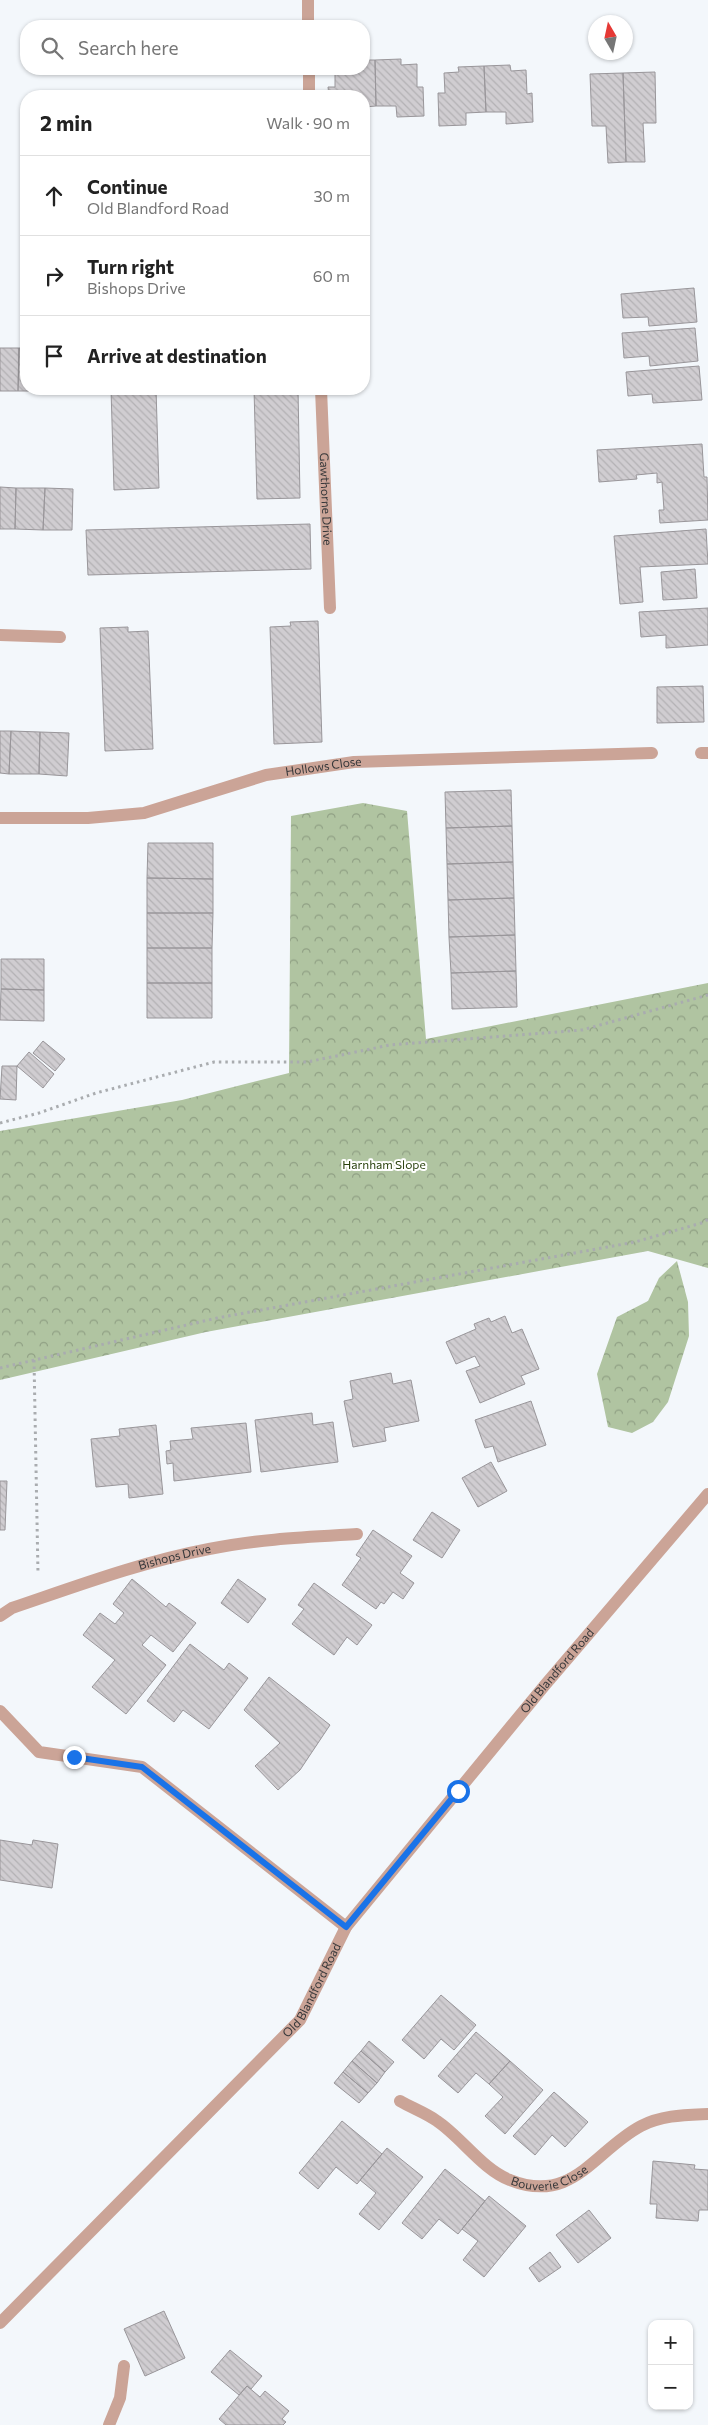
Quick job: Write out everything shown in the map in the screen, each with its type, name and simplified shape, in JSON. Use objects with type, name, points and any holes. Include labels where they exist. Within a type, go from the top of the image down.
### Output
[{"type":"street","points":[[308,0],[308,20]]},
{"type":"street","points":[[309,75],[309,90]]},
{"type":"street","name":"Gawthorne Drive","points":[[321,395],[330,608]]},
{"type":"street","points":[[0,635],[60,637]]},
{"type":"street","name":"Hollows Close","points":[[0,818],[88,818],[144,813],[266,776],[354,762],[652,753]]},
{"type":"street","name":"Old Blandford Road","points":[[0,2323],[300,2020],[346,1927],[545,1685],[708,1494]]},
{"type":"street","name":"Bishops Drive","points":[[0,1616],[12,1608],[114,1572],[210,1549],[283,1539],[357,1534]]},
{"type":"street","points":[[0,1711],[39,1752],[142,1767],[346,1927]]},
{"type":"street","name":"Bouverie Close","points":[[400,2102],[437,2121],[508,2180],[527,2186],[543,2187],[560,2185],[578,2176],[642,2125],[678,2115],[708,2114]]},
{"type":"street","points":[[109,2425],[120,2398],[124,2366]]},
{"type":"path","points":[[0,1122],[38,1114],[96,1093],[214,1062],[308,1062],[390,1045],[582,1030],[708,995]]},
{"type":"path","points":[[0,1368],[216,1318],[635,1242],[707,1221]]},
{"type":"path","points":[[34,1360],[39,1599]]},
{"type":"green space","name":"Harnham Slope","points":[[363,803],[407,811],[426,1039],[708,983],[708,1268],[648,1251],[206,1332],[0,1380],[0,1131],[182,1100],[289,1073],[291,816]]},
{"type":"green space","points":[[677,1261],[688,1302],[689,1336],[668,1402],[653,1422],[632,1433],[608,1427],[597,1374],[617,1317],[648,1301],[659,1278]]},
{"type":"building","points":[[401,59],[401,65],[417,64],[417,87],[423,87],[424,116],[397,117],[396,106],[376,106],[375,60]]},
{"type":"building","points":[[370,60],[375,60],[376,106],[370,106],[370,90],[328,90],[328,87],[335,87],[335,75],[370,75]]},
{"type":"building","points":[[510,65],[511,71],[526,70],[527,94],[532,93],[533,122],[506,124],[506,112],[486,112],[484,66]]},
{"type":"building","points":[[484,66],[486,112],[466,113],[466,125],[439,126],[438,93],[445,93],[444,73],[459,72],[458,67]]},
{"type":"building","points":[[655,72],[656,123],[643,123],[645,162],[626,162],[623,73]]},
{"type":"building","points":[[623,73],[626,162],[608,163],[606,126],[592,126],[590,74]]},
{"type":"building","points":[[694,288],[697,322],[649,326],[648,317],[623,318],[621,294]]},
{"type":"building","points":[[695,328],[698,361],[650,366],[649,356],[624,358],[622,333]]},
{"type":"building","points":[[0,348],[19,348],[18,391],[0,391]]},
{"type":"building","points":[[19,348],[20,348],[20,391],[18,391]]},
{"type":"building","points":[[699,366],[702,400],[653,403],[652,394],[628,396],[626,372]]},
{"type":"building","points":[[111,395],[156,395],[159,488],[114,490]]},
{"type":"building","points":[[254,395],[298,395],[300,498],[257,499]]},
{"type":"building","points":[[702,444],[704,477],[707,477],[708,520],[660,523],[659,510],[664,510],[662,482],[657,483],[657,473],[636,475],[637,479],[599,482],[597,450]]},
{"type":"building","points":[[0,487],[16,488],[15,529],[0,529]]},
{"type":"building","points":[[16,488],[45,488],[43,530],[15,529]]},
{"type":"building","points":[[45,488],[73,489],[72,530],[43,530]]},
{"type":"building","points":[[310,524],[311,569],[88,575],[86,530]]},
{"type":"building","points":[[706,529],[708,564],[640,567],[643,602],[620,604],[614,536]]},
{"type":"building","points":[[695,569],[697,598],[663,600],[661,572]]},
{"type":"building","points":[[708,608],[708,645],[666,648],[666,635],[641,637],[639,612]]},
{"type":"building","points":[[318,621],[322,742],[274,744],[270,627],[291,626],[290,622]]},
{"type":"building","points":[[128,627],[128,632],[148,631],[153,749],[105,751],[100,628]]},
{"type":"building","points":[[703,686],[704,722],[657,723],[657,687]]},
{"type":"building","points":[[0,731],[11,731],[9,774],[0,773]]},
{"type":"building","points":[[11,731],[40,732],[39,774],[9,774]]},
{"type":"building","points":[[40,732],[69,733],[67,776],[39,774]]},
{"type":"building","points":[[511,790],[512,826],[446,828],[445,792]]},
{"type":"building","points":[[512,826],[513,862],[447,864],[446,828]]},
{"type":"building","points":[[148,843],[213,843],[213,879],[147,878]]},
{"type":"building","points":[[513,862],[514,898],[448,900],[447,864]]},
{"type":"building","points":[[147,878],[213,879],[213,913],[147,913]]},
{"type":"building","points":[[514,898],[515,935],[449,937],[448,900]]},
{"type":"building","points":[[147,913],[213,913],[212,948],[147,948]]},
{"type":"building","points":[[515,935],[516,971],[451,973],[449,937]]},
{"type":"building","points":[[147,948],[212,948],[212,983],[147,983]]},
{"type":"building","points":[[1,959],[44,959],[44,990],[1,989]]},
{"type":"building","points":[[516,971],[517,1007],[452,1009],[451,973]]},
{"type":"building","points":[[147,983],[212,983],[212,1018],[147,1018]]},
{"type":"building","points":[[1,989],[44,990],[44,1021],[0,1020]]},
{"type":"building","points":[[43,1041],[65,1059],[55,1071],[33,1053]]},
{"type":"building","points":[[29,1052],[54,1074],[43,1088],[17,1066]]},
{"type":"building","points":[[2,1066],[17,1066],[16,1100],[0,1099]]},
{"type":"building","points":[[505,1316],[512,1333],[522,1329],[539,1369],[521,1376],[525,1384],[480,1403],[466,1371],[480,1366],[475,1356],[456,1364],[446,1342],[476,1329],[474,1324],[489,1318],[491,1322]]},
{"type":"building","points":[[391,1373],[393,1384],[411,1380],[419,1421],[384,1428],[386,1441],[353,1447],[344,1401],[353,1399],[350,1381]]},
{"type":"building","points":[[531,1401],[546,1445],[498,1462],[493,1446],[485,1448],[475,1420]]},
{"type":"building","points":[[312,1413],[313,1425],[333,1422],[338,1462],[261,1472],[255,1420]]},
{"type":"building","points":[[246,1423],[251,1472],[174,1481],[173,1463],[167,1464],[166,1451],[171,1450],[170,1441],[193,1439],[191,1428]]},
{"type":"building","points":[[156,1425],[163,1494],[129,1498],[128,1484],[96,1487],[91,1439],[120,1436],[119,1429]]},
{"type":"building","points":[[491,1462],[507,1491],[478,1507],[462,1478]]},
{"type":"building","points":[[0,1481],[7,1481],[5,1530],[0,1530]]},
{"type":"building","points":[[432,1512],[460,1530],[442,1558],[413,1540]]},
{"type":"building","points":[[373,1530],[412,1556],[400,1573],[414,1583],[403,1599],[393,1592],[384,1604],[381,1602],[376,1609],[342,1585],[361,1558],[356,1555]]},
{"type":"building","points":[[132,1579],[166,1607],[169,1603],[196,1623],[173,1652],[151,1635],[142,1645],[166,1665],[126,1714],[92,1687],[115,1660],[83,1635],[100,1613],[115,1624],[124,1613],[113,1604]]},
{"type":"building","points":[[238,1579],[266,1599],[248,1623],[221,1603]]},
{"type":"building","points":[[314,1583],[372,1625],[357,1645],[347,1637],[334,1655],[292,1624],[304,1609],[298,1605]]},
{"type":"building","points":[[190,1644],[224,1670],[229,1663],[248,1678],[209,1729],[183,1710],[174,1722],[147,1701]]},
{"type":"building","points":[[269,1677],[330,1725],[300,1770],[278,1790],[255,1766],[280,1743],[244,1710]]},
{"type":"building","points":[[0,1840],[32,1845],[33,1840],[58,1844],[52,1888],[0,1880]]},
{"type":"building","points":[[441,1995],[476,2025],[454,2050],[441,2039],[424,2059],[402,2040]]},
{"type":"building","points":[[476,2032],[510,2061],[489,2084],[476,2073],[458,2093],[438,2076]]},
{"type":"building","points":[[369,2041],[394,2062],[385,2072],[361,2051]]},
{"type":"building","points":[[361,2051],[385,2072],[377,2083],[352,2061]]},
{"type":"building","points":[[352,2061],[377,2083],[368,2093],[343,2072]]},
{"type":"building","points":[[510,2061],[543,2090],[505,2134],[485,2116],[503,2097],[489,2084]]},
{"type":"building","points":[[343,2072],[368,2093],[359,2103],[334,2083]]},
{"type":"building","points":[[554,2092],[588,2122],[565,2147],[552,2135],[535,2155],[513,2136]]},
{"type":"building","points":[[342,2121],[382,2154],[357,2184],[336,2167],[318,2189],[299,2173]]},
{"type":"building","points":[[387,2148],[423,2177],[379,2230],[359,2214],[376,2193],[360,2180]]},
{"type":"building","points":[[653,2161],[695,2165],[694,2169],[708,2170],[708,2210],[699,2210],[698,2221],[656,2218],[657,2204],[650,2204]]},
{"type":"building","points":[[445,2169],[485,2201],[458,2234],[439,2219],[422,2239],[402,2223]]},
{"type":"building","points":[[489,2196],[526,2226],[484,2277],[463,2260],[478,2241],[462,2229]]},
{"type":"building","points":[[589,2210],[611,2238],[578,2263],[556,2235]]},
{"type":"building","points":[[550,2252],[561,2267],[539,2282],[529,2268]]},
{"type":"building","points":[[164,2311],[185,2358],[145,2376],[124,2329]]},
{"type":"building","points":[[230,2350],[262,2376],[251,2389],[247,2386],[239,2395],[211,2372]]},
{"type":"building","points":[[247,2386],[260,2397],[265,2391],[289,2411],[282,2419],[286,2422],[283,2425],[226,2425],[219,2419]]},
{"type":"route","points":[[74,1757],[142,1767],[346,1927],[458,1791]]}]
